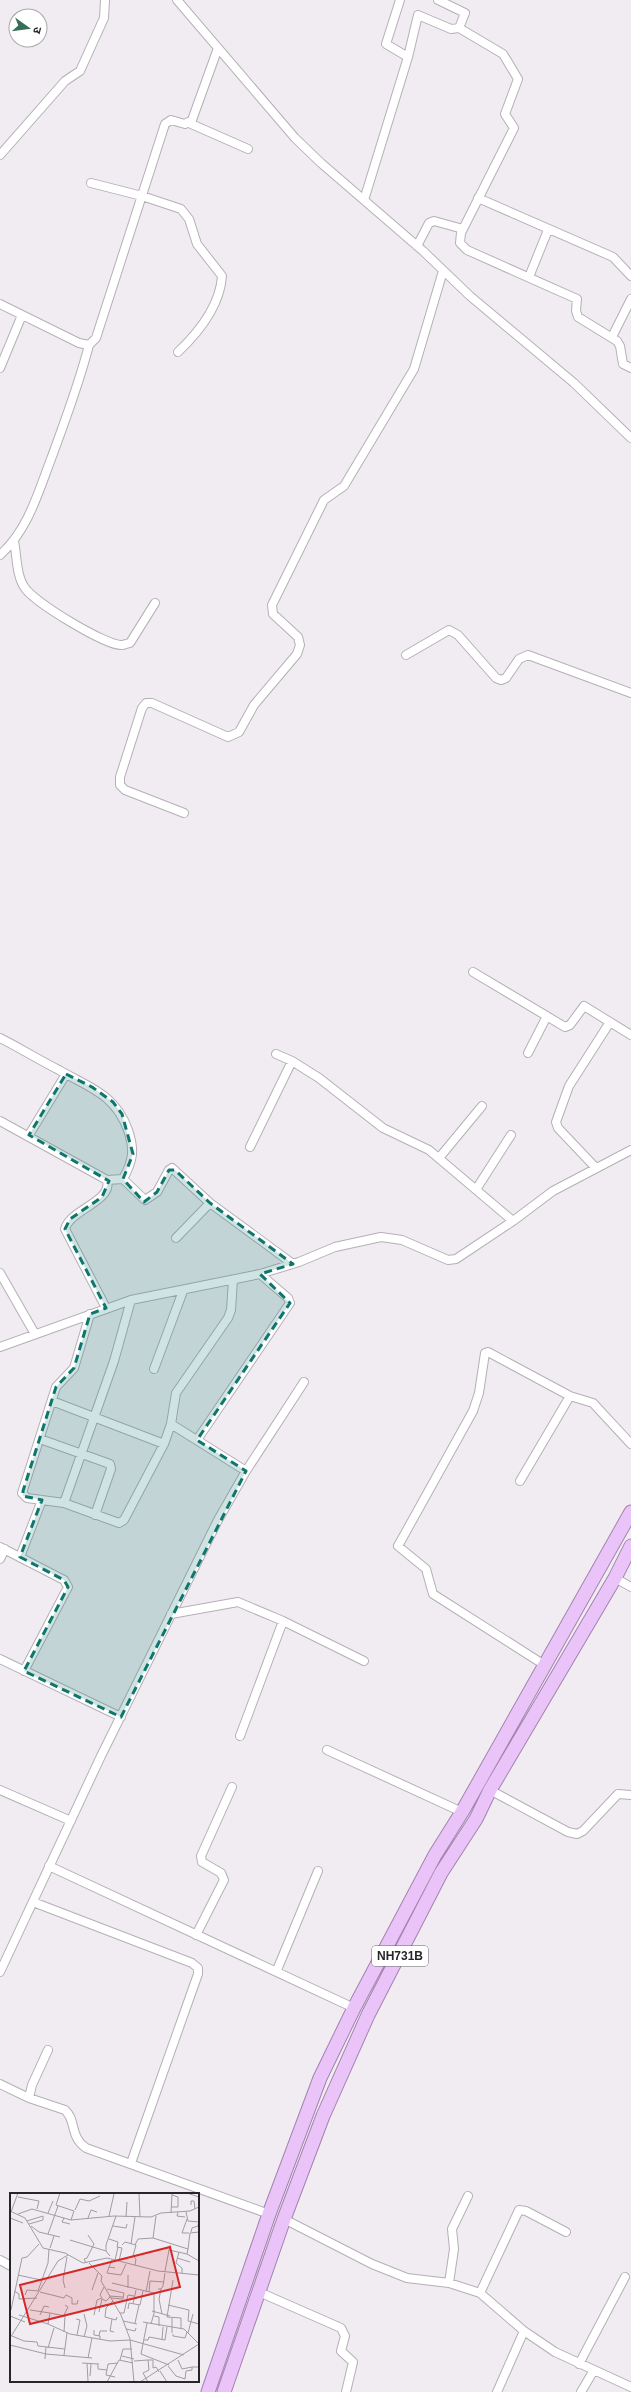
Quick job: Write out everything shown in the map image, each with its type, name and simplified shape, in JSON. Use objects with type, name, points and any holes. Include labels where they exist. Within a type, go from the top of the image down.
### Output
[{"type":"highway","points":[[208,2392],[269,2214],[320,2078],[354,2008],[435,1855],[462,1812],[546,1666],[631,1512]]},
{"type":"highway","name":"NH731B","points":[[224,2392],[284,2219],[323,2116],[368,2015],[442,1873],[476,1819],[490,1790],[615,1578],[631,1546]]},
{"type":"street","points":[[0,155],[65,81],[80,71],[104,18],[105,0]]},
{"type":"street","points":[[176,0],[295,138],[417,246],[443,271],[574,383],[630,434]]},
{"type":"street","points":[[400,0],[386,44],[408,57]]},
{"type":"street","points":[[438,0],[465,12],[459,28]]},
{"type":"street","points":[[364,200],[408,57],[418,15],[451,29],[459,28],[503,54],[518,79],[505,114],[514,128],[459,238],[462,246],[574,297],[578,302],[576,311],[578,317],[612,337],[620,346],[623,364],[631,368]]},
{"type":"street","points":[[189,123],[218,48]]},
{"type":"street","points":[[0,555],[14,541],[29,514],[41,484],[76,393],[89,345],[96,338],[167,121],[171,120],[189,123],[248,149]]},
{"type":"street","points":[[91,184],[142,196],[181,209],[186,213],[197,244],[222,276],[222,285],[204,324],[178,352]]},
{"type":"street","points":[[478,198],[548,230],[613,257],[631,276]]},
{"type":"street","points":[[417,246],[429,223],[434,221],[463,229]]},
{"type":"street","points":[[529,277],[548,230]]},
{"type":"street","points":[[184,813],[125,790],[120,785],[120,777],[142,708],[146,703],[152,702],[228,737],[234,736],[261,696],[297,654],[300,645],[298,637],[272,614],[272,605],[324,500],[327,496],[341,490],[344,486],[414,369],[443,271]]},
{"type":"street","points":[[612,337],[631,299]]},
{"type":"street","points":[[0,304],[79,343],[89,345]]},
{"type":"street","points":[[0,368],[22,315]]},
{"type":"street","points":[[14,541],[20,578],[24,587],[32,596],[67,620],[112,643],[121,646],[130,643],[155,603]]},
{"type":"street","points":[[406,655],[443,632],[449,630],[458,635],[496,678],[501,680],[506,678],[519,659],[528,655],[631,693]]},
{"type":"street","points":[[473,972],[567,1027],[584,1006],[631,1035]]},
{"type":"street","points":[[528,1053],[547,1016]]},
{"type":"street","points":[[595,1167],[558,1128],[556,1122],[569,1086],[610,1022]]},
{"type":"street","points":[[0,1038],[92,1087],[113,1102],[122,1114],[132,1143],[132,1164],[123,1179]]},
{"type":"street","points":[[276,1054],[292,1061],[319,1078],[383,1128],[419,1144],[439,1158],[477,1188],[513,1221]]},
{"type":"street","points":[[250,1147],[292,1061]]},
{"type":"street","points":[[28,1135],[66,1074]]},
{"type":"street","points":[[439,1158],[482,1106]]},
{"type":"street","points":[[0,1121],[28,1135],[107,1180],[123,1179]]},
{"type":"street","points":[[477,1188],[511,1135]]},
{"type":"street","points":[[0,1347],[131,1300],[183,1291],[260,1274],[293,1264],[335,1248],[381,1236],[402,1240],[438,1257],[448,1260],[456,1260],[513,1221],[553,1191],[595,1167],[631,1150]]},
{"type":"street","points":[[123,1179],[141,1198],[148,1199],[157,1192],[169,1170],[172,1168],[210,1203],[293,1264]]},
{"type":"street","points":[[106,1308],[65,1229],[70,1219],[102,1197],[107,1190],[107,1180]]},
{"type":"street","points":[[176,1238],[210,1203]]},
{"type":"street","points":[[0,1273],[35,1334]]},
{"type":"street","points":[[197,1440],[290,1303],[288,1298],[260,1274]]},
{"type":"street","points":[[90,1314],[74,1368],[56,1387],[22,1493],[28,1498],[64,1503],[95,1515],[122,1523],[164,1444],[171,1424],[176,1393],[228,1318],[231,1310],[233,1280]]},
{"type":"street","points":[[154,1369],[183,1291]]},
{"type":"street","points":[[64,1503],[114,1360],[131,1300]]},
{"type":"street","points":[[546,1666],[433,1594],[426,1569],[398,1546],[473,1411],[479,1393],[485,1353],[488,1352],[570,1396],[593,1403],[631,1444]]},
{"type":"street","points":[[0,1972],[49,1866],[218,1520],[246,1471],[304,1382]]},
{"type":"street","points":[[520,1481],[570,1396]]},
{"type":"street","points":[[52,1400],[164,1444]]},
{"type":"street","points":[[171,1424],[246,1471]]},
{"type":"street","points":[[40,1439],[111,1466],[95,1515]]},
{"type":"street","points":[[20,1557],[42,1500]]},
{"type":"street","points":[[0,1558],[3,1548],[64,1580],[68,1587],[24,1671]]},
{"type":"street","points":[[615,1578],[631,1587]]},
{"type":"street","points":[[171,1614],[232,1602],[246,1605],[283,1621],[364,1661]]},
{"type":"street","points":[[240,1736],[283,1621]]},
{"type":"street","points":[[0,1659],[121,1717]]},
{"type":"street","points":[[327,1750],[462,1812]]},
{"type":"street","points":[[196,1935],[224,1880],[221,1873],[202,1862],[201,1856],[232,1786]]},
{"type":"street","points":[[0,1790],[71,1821]]},
{"type":"street","points":[[490,1790],[568,1832],[576,1834],[582,1831],[618,1794],[631,1795]]},
{"type":"street","points":[[49,1866],[196,1935],[277,1970],[354,2008]]},
{"type":"street","points":[[277,1970],[318,1871]]},
{"type":"street","points":[[33,1902],[192,1963],[198,1968],[198,1974],[131,2164]]},
{"type":"street","points":[[28,2098],[32,2085],[48,2050]]},
{"type":"street","points":[[0,2084],[28,2098],[34,2098],[65,2110],[69,2113],[75,2138],[86,2148],[269,2214]]},
{"type":"street","points":[[449,2283],[454,2249],[452,2229],[468,2196]]},
{"type":"street","points":[[480,2293],[519,2210],[526,2211],[566,2232]]},
{"type":"street","points":[[284,2219],[372,2264],[407,2278],[449,2283],[480,2293],[524,2331],[555,2352],[631,2387]]},
{"type":"street","points":[[0,2260],[10,2265]]},
{"type":"street","points":[[579,2364],[625,2277]]},
{"type":"street","points":[[259,2292],[341,2328],[345,2336],[342,2350],[353,2362],[346,2392]]},
{"type":"street","points":[[497,2392],[524,2331]]},
{"type":"street","points":[[581,2392],[594,2370]]},
{"type":"highlighted area","points":[[66,1074],[92,1087],[113,1102],[122,1114],[133,1154],[123,1179],[144,1202],[157,1192],[169,1170],[175,1170],[210,1203],[293,1264],[260,1274],[290,1303],[197,1440],[246,1471],[121,1717],[24,1671],[68,1587],[64,1580],[20,1557],[42,1500],[23,1496],[23,1491],[56,1387],[74,1368],[90,1314],[106,1308],[65,1229],[70,1219],[102,1197],[109,1181],[29,1135]]}]
